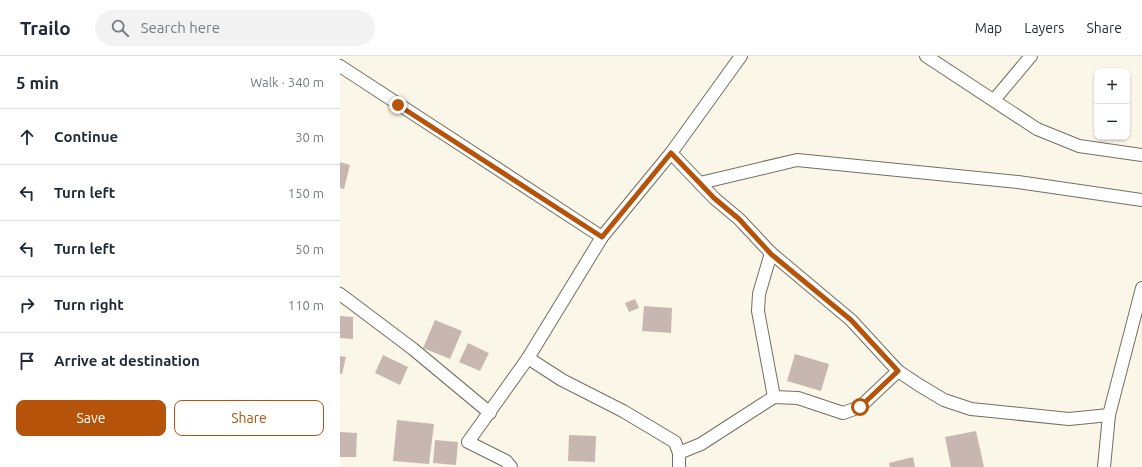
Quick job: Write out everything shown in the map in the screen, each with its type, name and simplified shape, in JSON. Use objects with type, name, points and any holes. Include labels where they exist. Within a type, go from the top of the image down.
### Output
[{"type":"street","points":[[511,467],[506,461],[468,442],[528,358],[602,237],[671,153],[741,56]]},
{"type":"street","points":[[926,56],[1037,129],[1079,146],[1142,155]]},
{"type":"street","points":[[994,100],[1031,56]]},
{"type":"street","points":[[340,66],[602,237]]},
{"type":"street","points":[[671,153],[714,198],[739,219],[771,254],[851,320],[898,371],[944,400],[971,409],[1068,419],[1109,415]]},
{"type":"street","points":[[700,183],[797,160],[1018,182],[1142,200]]},
{"type":"street","points":[[771,254],[759,294],[758,311],[774,397]]},
{"type":"street","points":[[1104,467],[1109,415],[1142,288]]},
{"type":"street","points":[[340,294],[413,349],[490,413]]},
{"type":"street","points":[[528,358],[562,380],[652,428],[675,442],[679,453],[679,467]]},
{"type":"street","points":[[679,453],[701,444],[774,397],[798,398],[843,413],[860,407],[898,371]]},
{"type":"building","points":[[340,162],[350,165],[344,189],[340,188]]},
{"type":"building","points":[[635,299],[639,308],[629,312],[625,303]]},
{"type":"building","points":[[644,306],[672,308],[671,333],[642,331]]},
{"type":"building","points":[[340,316],[353,317],[353,339],[340,338]]},
{"type":"building","points":[[435,320],[462,331],[450,359],[423,348]]},
{"type":"building","points":[[468,343],[489,353],[480,371],[459,362]]},
{"type":"building","points":[[795,354],[829,364],[821,391],[787,381]]},
{"type":"building","points":[[383,355],[408,367],[400,385],[375,373]]},
{"type":"building","points":[[340,356],[346,357],[342,374],[340,374]]},
{"type":"building","points":[[397,420],[434,424],[429,464],[393,461]]},
{"type":"building","points":[[976,431],[984,467],[951,467],[945,437]]},
{"type":"building","points":[[340,432],[357,433],[356,457],[340,457]]},
{"type":"building","points":[[569,435],[596,436],[595,462],[568,461]]},
{"type":"building","points":[[435,440],[458,442],[456,465],[433,463]]},
{"type":"building","points":[[913,457],[915,467],[890,467],[889,463]]},
{"type":"route","points":[[398,105],[602,237],[671,153],[714,198],[739,219],[771,254],[851,320],[898,371],[882,389],[860,407]]}]
